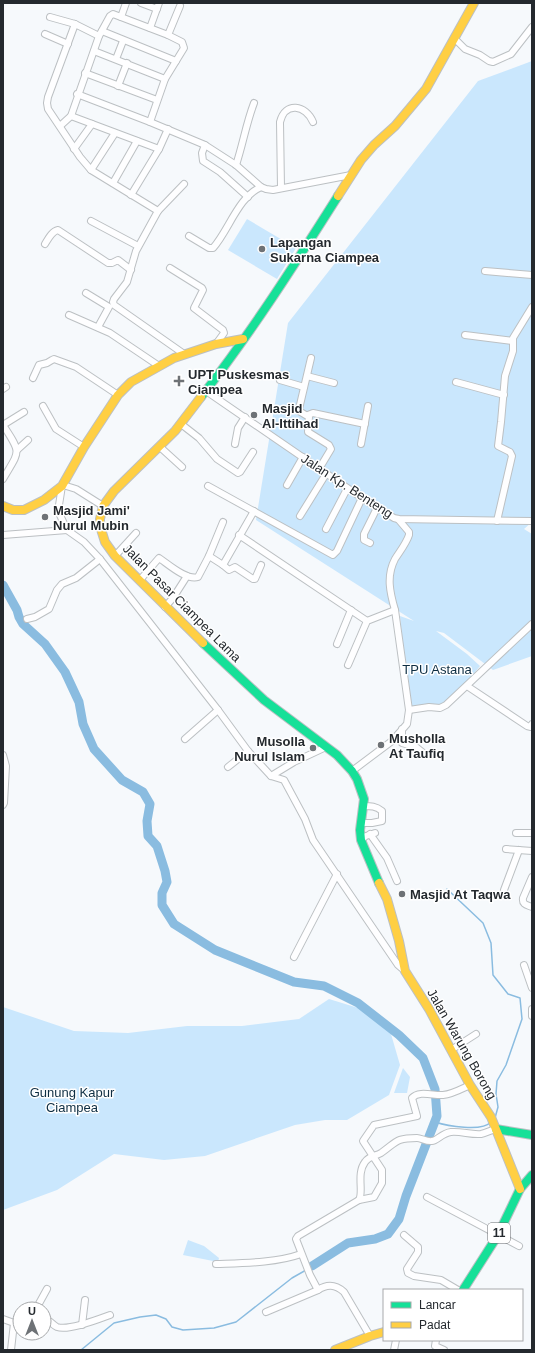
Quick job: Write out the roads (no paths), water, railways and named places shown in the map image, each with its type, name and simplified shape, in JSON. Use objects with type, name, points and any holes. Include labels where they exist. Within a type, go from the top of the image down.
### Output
[{"type":"main road","name":"Jalan Pasar Ciampea Lama","points":[[405,971],[399,941],[387,899],[361,840],[360,830],[364,799],[352,771],[345,762],[264,700],[194,636],[115,556],[105,542],[100,526],[100,519],[103,506],[114,490],[160,447],[181,424],[206,391],[303,251],[366,154],[396,126],[426,89],[474,3]]},
{"type":"main road","points":[[3,506],[13,510],[24,510],[44,500],[62,486],[84,447],[118,395],[131,382],[184,354],[216,344],[243,339]]},
{"type":"main road","name":"Jalan Warung Borong","points":[[405,971],[496,1129],[520,1189]]},
{"type":"main road","points":[[496,1129],[532,1135]]},
{"type":"main road","name":"11","points":[[464,1289],[498,1235],[520,1189],[532,1175]]},
{"type":"main road","points":[[335,1350],[383,1332]]},
{"type":"street","points":[[121,17],[126,3]]},
{"type":"street","points":[[141,3],[158,6],[150,28]]},
{"type":"street","points":[[168,35],[180,6]]},
{"type":"street","points":[[60,126],[71,116],[77,94],[100,34],[111,15],[121,17],[168,35],[182,42],[184,45],[184,48],[165,79],[150,122]]},
{"type":"street","points":[[50,17],[75,24],[176,61]]},
{"type":"street","points":[[75,24],[47,103],[48,109],[80,158],[91,170],[158,211]]},
{"type":"street","points":[[454,38],[465,49],[494,62],[511,54],[532,27]]},
{"type":"street","points":[[45,34],[68,44]]},
{"type":"street","points":[[116,59],[123,41]]},
{"type":"street","points":[[94,51],[165,79]]},
{"type":"street","points":[[118,86],[127,63]]},
{"type":"street","points":[[85,73],[157,100]]},
{"type":"street","points":[[77,94],[205,145],[236,165],[261,186],[269,190],[351,175]]},
{"type":"street","points":[[236,165],[242,146],[245,128],[254,103]]},
{"type":"street","points":[[281,188],[280,122],[283,113],[289,109],[301,109],[308,113],[313,122]]},
{"type":"street","points":[[71,116],[160,149]]},
{"type":"street","points":[[74,149],[92,124]]},
{"type":"street","points":[[131,195],[160,149],[168,129]]},
{"type":"street","points":[[91,170],[115,133]]},
{"type":"street","points":[[113,183],[136,141]]},
{"type":"street","points":[[205,145],[202,153],[203,161],[220,172],[248,197]]},
{"type":"street","points":[[184,184],[158,211],[138,246],[133,258],[127,282],[113,302],[114,305],[184,354]]},
{"type":"street","points":[[189,236],[209,248],[213,248],[238,209],[253,191],[261,186]]},
{"type":"street","points":[[91,221],[138,246]]},
{"type":"street","points":[[45,244],[52,233],[58,230],[108,263],[118,260],[131,270]]},
{"type":"street","points":[[170,268],[202,288],[203,290],[194,308],[223,330],[224,332],[216,344]]},
{"type":"street","points":[[485,271],[532,276]]},
{"type":"street","points":[[86,293],[110,307],[98,327]]},
{"type":"street","points":[[497,520],[512,456],[510,452],[498,446],[506,370],[513,351],[514,335],[532,307]]},
{"type":"street","points":[[69,316],[110,333],[159,366]]},
{"type":"street","points":[[466,335],[513,341]]},
{"type":"street","points":[[311,358],[299,410],[308,415],[313,413],[365,424]]},
{"type":"street","points":[[33,378],[39,365],[54,359],[76,367],[118,395]]},
{"type":"street","points":[[307,376],[334,382]]},
{"type":"street","points":[[280,380],[304,386]]},
{"type":"street","points":[[456,382],[504,395]]},
{"type":"street","name":"Jalan Kp. Benteng","points":[[206,391],[387,515],[398,519],[532,521]]},
{"type":"street","points":[[43,406],[56,430],[84,447]]},
{"type":"street","points":[[361,444],[368,406]]},
{"type":"street","points":[[3,479],[17,455],[17,446],[3,425],[24,412]]},
{"type":"street","points":[[308,415],[308,432],[330,447],[319,468]]},
{"type":"street","points":[[235,444],[238,428],[244,417]]},
{"type":"street","points":[[181,424],[199,438],[217,459],[238,473],[253,452]]},
{"type":"street","points":[[17,450],[28,440]]},
{"type":"street","points":[[160,447],[182,467]]},
{"type":"street","points":[[287,485],[303,457]]},
{"type":"street","points":[[300,516],[326,474]]},
{"type":"street","points":[[103,506],[76,489],[62,486],[59,513],[67,530],[84,542],[100,559],[218,710],[248,751],[270,776],[284,780],[305,819],[313,840],[398,965],[405,971]]},
{"type":"street","points":[[208,486],[333,555],[337,551],[362,498]]},
{"type":"street","points":[[326,529],[348,488]]},
{"type":"street","points":[[370,543],[364,540],[364,534],[378,508]]},
{"type":"street","points":[[223,565],[254,511]]},
{"type":"street","points":[[352,771],[392,741],[407,724],[409,710],[389,576],[390,570],[409,535],[409,532],[398,519]]},
{"type":"street","points":[[140,580],[157,556],[187,576],[195,578],[198,577],[209,556],[223,522]]},
{"type":"street","points":[[3,535],[67,530]]},
{"type":"street","points":[[115,556],[136,533]]},
{"type":"street","points":[[239,535],[367,621]]},
{"type":"street","points":[[209,556],[229,570],[235,567],[253,580],[255,579],[261,565]]},
{"type":"street","points":[[27,619],[35,617],[49,609],[57,590],[62,584],[76,578],[100,559]]},
{"type":"street","points":[[165,606],[173,598],[187,576]]},
{"type":"street","points":[[337,644],[351,610]]},
{"type":"street","points":[[348,665],[367,621],[395,610]]},
{"type":"street","points":[[409,710],[419,708],[440,708],[446,705],[532,624]]},
{"type":"street","points":[[467,686],[527,726],[531,727],[532,724]]},
{"type":"street","points":[[185,740],[218,710]]},
{"type":"street","points":[[402,729],[402,743],[416,747],[426,755]]},
{"type":"street","points":[[270,776],[294,762],[326,747]]},
{"type":"street","points":[[228,767],[248,751]]},
{"type":"street","points":[[3,755],[6,766],[3,805]]},
{"type":"street","points":[[361,823],[382,821],[381,810],[373,806],[363,806]]},
{"type":"street","points":[[516,832],[532,833]]},
{"type":"street","points":[[361,840],[373,833],[387,858],[397,882]]},
{"type":"street","points":[[506,849],[532,851]]},
{"type":"street","points":[[504,890],[518,850]]},
{"type":"street","points":[[294,957],[337,874]]},
{"type":"street","points":[[532,877],[530,886],[522,898],[522,902],[524,904],[532,907]]},
{"type":"street","points":[[524,965],[532,988]]},
{"type":"street","points":[[532,1009],[532,1016]]},
{"type":"street","points":[[451,1050],[476,1034]]},
{"type":"street","points":[[318,1290],[306,1266],[296,1239],[298,1236],[359,1200],[374,1197],[382,1183],[382,1170],[363,1141],[374,1125],[417,1116],[412,1098],[416,1094],[452,1094],[470,1085]]},
{"type":"street","points":[[359,1200],[361,1197],[360,1179],[362,1168],[366,1160],[381,1153],[399,1140],[418,1138],[431,1141],[436,1140],[442,1134],[450,1132],[482,1134],[496,1129]]},
{"type":"street","points":[[427,1198],[519,1246]]},
{"type":"street","points":[[404,1235],[419,1249],[408,1269],[408,1273],[414,1276],[441,1280],[456,1289]]},
{"type":"street","points":[[216,1264],[260,1262],[293,1257],[301,1254]]},
{"type":"street","points":[[266,1312],[325,1286],[336,1286],[344,1292],[370,1336]]},
{"type":"street","points":[[40,1301],[47,1289]]},
{"type":"street","points":[[82,1325],[85,1300]]},
{"type":"street","points":[[52,1322],[58,1327],[82,1325],[110,1315]]},
{"type":"street","points":[[435,1345],[444,1350]]},
{"type":"waterway","points":[[3,585],[23,624],[45,644],[65,672],[79,702],[83,724],[94,749],[122,780],[143,792],[150,804],[147,821],[148,836],[157,846],[165,871],[167,882],[162,893],[162,905],[174,924],[215,950],[294,982],[324,986],[358,1003],[399,1035],[423,1058],[435,1089],[437,1116],[406,1196],[399,1219],[388,1234],[375,1239],[348,1243],[312,1266]]},
{"type":"waterway","points":[[447,889],[483,923],[491,943],[493,975],[508,994],[520,998],[522,1019],[506,1065],[497,1081],[496,1094],[498,1107],[495,1118]]},
{"type":"waterway","points":[[435,1122],[464,1127],[480,1127],[491,1122]]},
{"type":"waterway","points":[[81,1350],[114,1323],[140,1317],[156,1315],[166,1319],[172,1327],[183,1330],[214,1328],[236,1322],[292,1278],[306,1270]]},
{"type":"place","name":"Lapangan Sukarna Ciampea","points":[[262,249]]},
{"type":"place","name":"UPT Puskesmas Ciampea","points":[[179,381]]},
{"type":"place","name":"Masjid Al-Ittihad","points":[[254,415]]},
{"type":"place","name":"Masjid Jami' Nurul Mubin","points":[[45,517]]},
{"type":"place","name":"Musholla At Taufiq","points":[[381,745]]},
{"type":"place","name":"Musolla Nurul Islam","points":[[313,748]]},
{"type":"place","name":"Masjid At Taqwa","points":[[402,894]]},
{"type":"park label","name":"TPU Astana","points":[[437,669]]},
{"type":"park label","name":"Gunung Kapur Ciampea","points":[[72,1100]]}]
